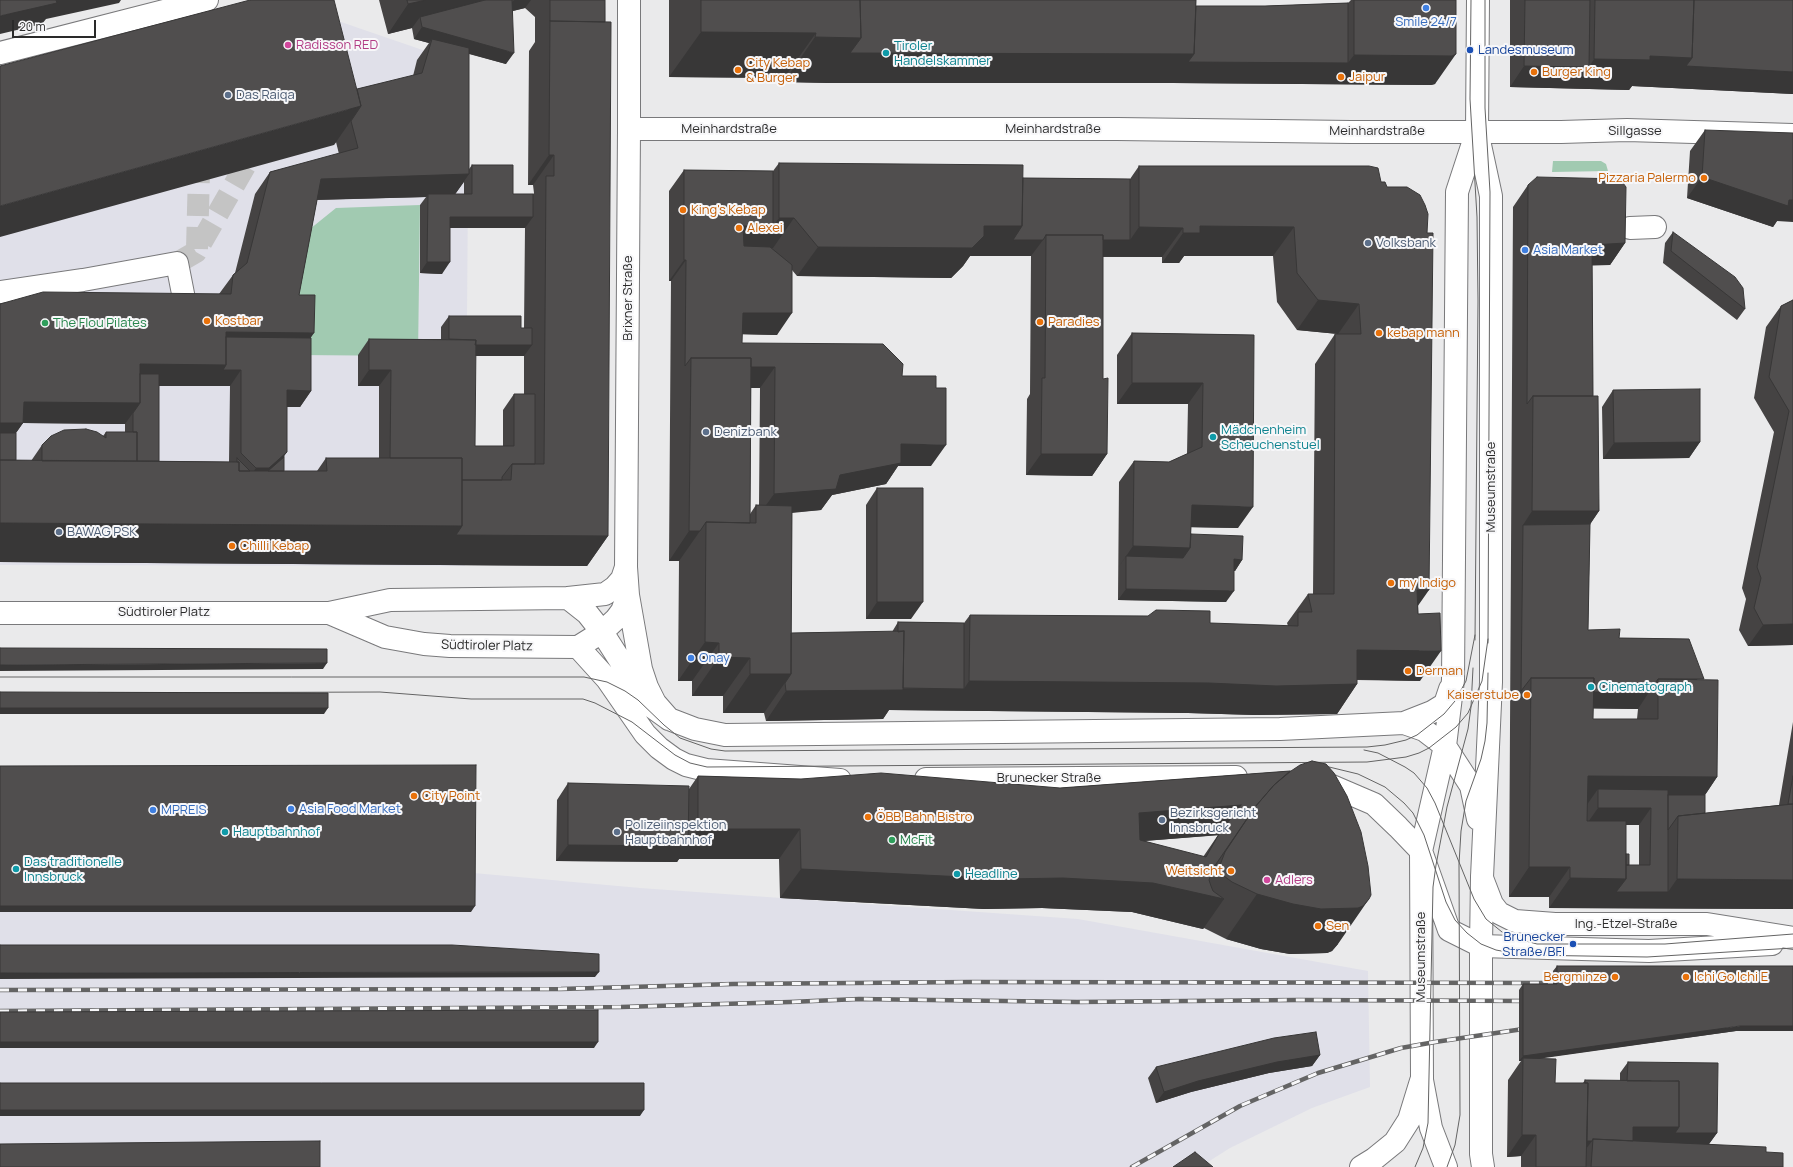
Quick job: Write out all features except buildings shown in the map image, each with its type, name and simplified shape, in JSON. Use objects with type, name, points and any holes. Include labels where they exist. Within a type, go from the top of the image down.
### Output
[{"type":"street","points":[[0,53],[207,0]]},
{"type":"street","name":"Brixner Straße","points":[[628,595],[626,567],[630,0]]},
{"type":"street","name":"Museumstraße","points":[[1478,0],[1477,131],[1491,196],[1490,731],[1482,877],[1480,1163]]},
{"type":"street","points":[[176,8],[181,29]]},
{"type":"street","name":"Meinhardstraße","points":[[629,129],[1117,129],[1352,132],[1477,131]]},
{"type":"street","name":"Sillgasse","points":[[1477,131],[1627,130],[1793,135]]},
{"type":"street","name":"Museumstraße","points":[[1446,1167],[1431,1128],[1422,1080],[1421,851],[1445,746],[1453,680],[1456,192],[1477,131]]},
{"type":"street","points":[[1630,228],[1655,227]]},
{"type":"street","points":[[0,292],[83,280],[177,262],[186,316]]},
{"type":"street","name":"Südtiroler Platz","points":[[0,613],[329,613],[390,600],[568,598],[605,594],[615,587],[622,579],[626,567]]},
{"type":"street","points":[[628,595],[622,611],[602,632],[578,647],[607,679],[646,734],[659,748],[674,758],[698,769],[811,778],[858,780]]},
{"type":"street","points":[[628,595],[641,670],[655,703],[668,719]]},
{"type":"street","points":[[568,598],[587,613],[602,632],[624,665],[637,692],[648,704],[668,719],[709,733],[749,736],[1280,729],[1404,723],[1432,712],[1445,704],[1453,680]]},
{"type":"street","name":"Südtiroler Platz","points":[[329,613],[385,637],[424,644],[450,646],[578,647]]},
{"type":"street","points":[[1404,723],[1424,730],[1445,746]]},
{"type":"street","name":"Museumstraße","points":[[1445,746],[1471,786],[1484,844]]},
{"type":"street","name":"Brunecker Straße","points":[[906,779],[1256,777]]},
{"type":"street","points":[[1295,779],[1332,786],[1374,804],[1421,851],[1449,930],[1481,946]]},
{"type":"street","name":"Ing.-Etzel-Straße","points":[[1482,877],[1492,904],[1499,913],[1515,921],[1555,924],[1707,924],[1793,938]]},
{"type":"street","name":"Ing.-Etzel-Straße","points":[[1481,946],[1649,951],[1793,942]]},
{"type":"street","points":[[1361,1167],[1395,1142],[1409,1120],[1422,1080]]},
{"type":"shaded area","points":[[315,13],[469,66],[465,566],[0,565],[0,97]]},
{"type":"shaded area","points":[[0,869],[474,873],[640,888],[1078,919],[1368,971],[1370,1087],[1312,1108],[1230,1148],[1200,1167],[0,1167]]},
{"type":"green space","points":[[1553,161],[1601,161],[1606,164],[1608,171],[1552,172]]},
{"type":"green space","points":[[420,205],[418,356],[299,355],[298,296],[310,229],[336,208]]},
{"type":"tunnel","points":[[177,263],[196,252],[257,145]]},
{"type":"tunnel","points":[[197,153],[199,172],[197,249]]},
{"type":"tram line","points":[[1471,0],[1470,99],[1477,217],[1478,301],[1475,640]]},
{"type":"tram line","points":[[1485,0],[1485,108],[1490,192],[1488,643]]},
{"type":"tram line","points":[[0,677],[584,677],[607,682],[625,691],[638,700],[680,738],[711,749],[725,751],[1367,747],[1385,745],[1406,740],[1417,735],[1444,714],[1455,701],[1466,681],[1475,635]]},
{"type":"tram line","points":[[98,693],[380,692],[471,699],[583,699],[595,703],[632,722],[675,755],[690,763],[707,767],[1367,762],[1406,757],[1419,753],[1429,748],[1456,727],[1468,713],[1482,681],[1488,639]]},
{"type":"tram line","points":[[1415,1167],[1423,1148],[1428,1123],[1433,887],[1447,807],[1468,729],[1473,668]]},
{"type":"tram line","points":[[1447,1167],[1455,1145],[1460,1115],[1459,864],[1461,831],[1466,801],[1481,759],[1485,741],[1487,723],[1488,673]]},
{"type":"tram line","points":[[1364,750],[1378,753],[1405,767],[1414,773],[1427,788],[1435,803],[1474,899],[1486,919],[1502,932],[1511,937],[1537,944],[1665,944],[1793,934]]},
{"type":"tram line","points":[[1325,766],[1358,774],[1385,787],[1404,803],[1413,813],[1424,835],[1446,902],[1455,920],[1467,933],[1481,944],[1496,950],[1523,955],[1647,957],[1793,948]]},
{"type":"railway","points":[[0,990],[561,989],[733,984],[971,982],[1564,983]]},
{"type":"railway","points":[[0,1011],[621,1007],[859,999],[1077,1002],[1298,1000],[1530,1001]]},
{"type":"railway","points":[[1132,1167],[1240,1106],[1318,1073],[1401,1048],[1530,1028]]},
{"type":"place","name":"Smile 24/7","points":[[1426,8]]},
{"type":"place","name":"Radisson RED","points":[[288,45]]},
{"type":"place","name":"Landesmuseum","points":[[1470,50]]},
{"type":"place","name":"Tiroler Handelskammer","points":[[886,53]]},
{"type":"place","name":"City Kebap & Burger","points":[[738,70]]},
{"type":"place","name":"Burger King","points":[[1534,72]]},
{"type":"place","name":"Jaipur","points":[[1341,77]]},
{"type":"place","name":"Das Raiqa","points":[[228,95]]},
{"type":"place","name":"Pizzaria Palermo","points":[[1704,178]]},
{"type":"place","name":"King's Kebap","points":[[683,210]]},
{"type":"place","name":"Alexei","points":[[739,228]]},
{"type":"place","name":"Volksbank","points":[[1368,243]]},
{"type":"place","name":"Asia Market","points":[[1525,250]]},
{"type":"place","name":"Kostbar","points":[[207,321]]},
{"type":"place","name":"Paradies","points":[[1040,322]]},
{"type":"place","name":"The Flou Pilates","points":[[45,323]]},
{"type":"place","name":"kebap mann","points":[[1379,333]]},
{"type":"place","name":"Denizbank","points":[[706,432]]},
{"type":"place","name":"Mädchenheim Scheuchenstuel","points":[[1213,437]]},
{"type":"place","name":"BAWAG PSK","points":[[59,532]]},
{"type":"place","name":"Chilli Kebap","points":[[232,546]]},
{"type":"place","name":"my Indigo","points":[[1391,583]]},
{"type":"place","name":"Onay","points":[[691,658]]},
{"type":"place","name":"Derman","points":[[1408,671]]},
{"type":"place","name":"Cinematograph","points":[[1591,687]]},
{"type":"place","name":"Kaiserstube","points":[[1527,695]]},
{"type":"place","name":"City Point","points":[[414,796]]},
{"type":"place","name":"Asia Food Market","points":[[291,809]]},
{"type":"place","name":"MPREIS","points":[[153,810]]},
{"type":"place","name":"ÖBB Bahn Bistro","points":[[868,817]]},
{"type":"place","name":"Bezirksgericht Innsbruck","points":[[1162,820]]},
{"type":"place","name":"Hauptbahnhof","points":[[225,832]]},
{"type":"place","name":"Polizeiinspektion Hauptbahnhof","points":[[617,832]]},
{"type":"place","name":"McFit","points":[[892,840]]},
{"type":"place","name":"Das traditionelle Innsbruck","points":[[16,869]]},
{"type":"place","name":"Weitsicht","points":[[1231,871]]},
{"type":"place","name":"Headline","points":[[957,874]]},
{"type":"place","name":"Adlers","points":[[1267,880]]},
{"type":"place","name":"Sen","points":[[1318,926]]},
{"type":"place","name":"Brunecker Straße/BFI","points":[[1573,944]]},
{"type":"place","name":"Bergminze","points":[[1615,977]]},
{"type":"place","name":"Ichi Go Ichi E","points":[[1686,977]]}]
